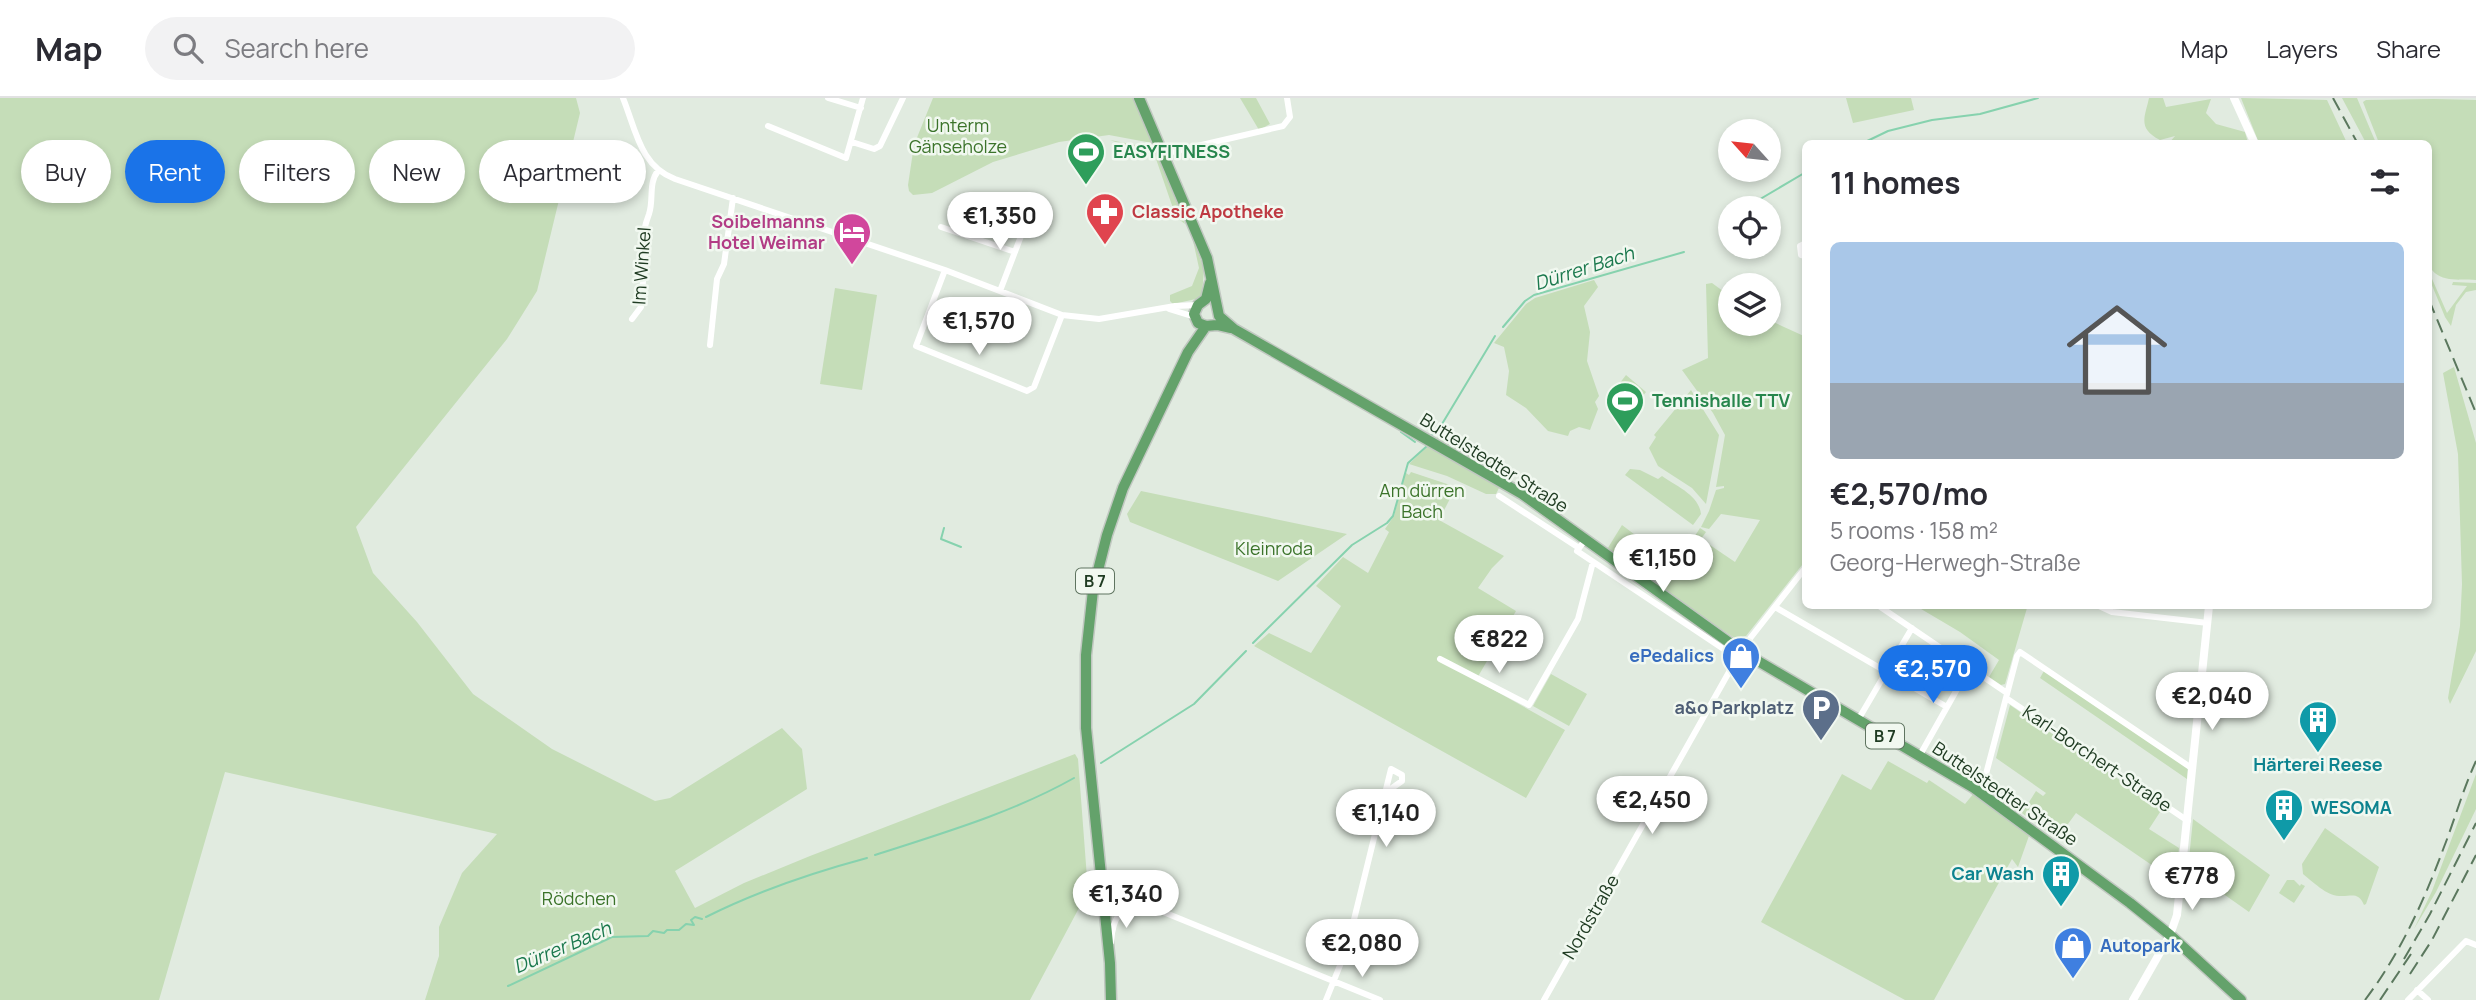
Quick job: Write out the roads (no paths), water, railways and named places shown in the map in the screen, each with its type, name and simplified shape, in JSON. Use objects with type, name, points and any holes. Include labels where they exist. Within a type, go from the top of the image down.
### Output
[{"type":"main road","points":[[1139,98],[1206,258],[1211,277],[1214,318]]},
{"type":"main road","points":[[1211,277],[1196,319],[1214,318]]},
{"type":"main road","points":[[1201,304],[1212,302],[1214,318]]},
{"type":"main road","name":"Buttelstedter Straße","points":[[1214,318],[1499,480],[1582,544],[1739,654],[1920,755],[1981,793],[2078,863],[2169,935],[2241,1000]]},
{"type":"main road","name":"B 7","points":[[1111,1000],[1110,963],[1086,728],[1086,655],[1093,590],[1122,488],[1188,352],[1214,318]]},
{"type":"main road","name":"B 7","points":[[1188,352],[1196,319]]},
{"type":"street","points":[[623,98],[645,155],[658,171],[733,198],[945,270],[1062,315],[1099,319],[1201,304]]},
{"type":"street","points":[[828,98],[861,108]]},
{"type":"street","points":[[768,127],[846,158],[863,98]]},
{"type":"street","points":[[852,142],[877,149],[903,98]]},
{"type":"street","points":[[1163,154],[1283,126],[1290,117],[1287,98]]},
{"type":"street","points":[[2234,98],[2253,140]]},
{"type":"street","name":"Im Winkel","points":[[632,319],[640,307],[645,255],[640,252],[644,221],[649,214],[653,178],[658,171]]},
{"type":"street","points":[[709,345],[717,279],[724,264],[733,198]]},
{"type":"street","points":[[1000,291],[1026,223]]},
{"type":"street","points":[[942,227],[1015,252]]},
{"type":"street","points":[[945,270],[916,346],[1027,391],[1034,387],[1062,315]]},
{"type":"street","points":[[1167,309],[1189,314],[1196,319]]},
{"type":"street","name":"Buttelstedter Straße","points":[[1500,496],[1582,544]]},
{"type":"street","points":[[1582,544],[1577,551],[1739,654]]},
{"type":"street","points":[[1440,659],[1529,705],[1578,619],[1593,562]]},
{"type":"street","name":"Nordstraße","points":[[1544,1000],[1739,654],[1802,572]]},
{"type":"street","points":[[1775,607],[1947,707]]},
{"type":"street","name":"Karl-Borchert-Straße","points":[[1884,609],[2188,821]]},
{"type":"street","points":[[2106,609],[2208,623]]},
{"type":"street","points":[[2133,1000],[2177,915],[2209,609]]},
{"type":"street","points":[[1858,720],[1912,628]]},
{"type":"street","points":[[1981,793],[2020,652],[2194,769]]},
{"type":"street","points":[[1920,755],[1969,668]]},
{"type":"street","points":[[1326,1000],[1350,936],[1385,793],[1391,769],[1399,772],[1403,778],[1401,783],[1385,793]]},
{"type":"street","points":[[1104,900],[1131,901],[1156,909],[1380,1000]]},
{"type":"street","points":[[1110,963],[1113,925],[1119,915],[1126,909],[1156,909]]},
{"type":"street","points":[[2409,1000],[2466,941],[2476,945]]},
{"type":"street","points":[[2417,990],[2428,1000]]},
{"type":"waterway","name":"Dürrer Bach","points":[[1869,140],[1888,131],[1932,120],[1980,114],[2038,98]]},
{"type":"waterway","name":"Dürrer Bach","points":[[1765,196],[1802,174]]},
{"type":"waterway","name":"Dürrer Bach","points":[[1503,327],[1525,301],[1534,295],[1684,252]]},
{"type":"waterway","name":"Dürrer Bach","points":[[1432,435],[1442,424],[1495,336]]},
{"type":"waterway","points":[[1401,432],[1415,442]]},
{"type":"waterway","name":"Dürrer Bach","points":[[1253,643],[1352,545],[1387,523],[1393,516],[1408,463],[1427,446]]},
{"type":"waterway","points":[[944,528],[941,539],[961,547]]},
{"type":"waterway","name":"Dürrer Bach","points":[[1101,763],[1194,704],[1246,651]]},
{"type":"waterway","name":"Dürrer Bach","points":[[875,855],[1002,812],[1074,778]]},
{"type":"waterway","name":"Dürrer Bach","points":[[706,917],[785,883],[867,858]]},
{"type":"waterway","name":"Dürrer Bach","points":[[508,986],[612,937],[648,936],[653,931],[664,933],[667,930],[679,930],[686,924],[694,925],[691,920],[695,917],[702,919]]},
{"type":"railway","points":[[2333,98],[2356,140]]},
{"type":"railway","points":[[2432,307],[2476,413]]},
{"type":"railway","points":[[2365,1000],[2400,946],[2419,907],[2476,761]]},
{"type":"railway","points":[[2404,959],[2476,823]]},
{"type":"railway","points":[[2410,974],[2432,940],[2476,855]]},
{"type":"railway","points":[[2380,1000],[2411,954]]},
{"type":"place","name":"EASYFITNESS","points":[[1086,186]]},
{"type":"place","name":"Classic Apotheke","points":[[1105,246]]},
{"type":"place","name":"Soibelmanns Hotel Weimar","points":[[852,266]]},
{"type":"place","name":"Tennishalle TTV","points":[[1625,435]]},
{"type":"place","name":"ePedalics","points":[[1741,690]]},
{"type":"place","name":"a&o Parkplatz","points":[[1821,742]]},
{"type":"place","name":"Härterei Reese","points":[[2318,754]]},
{"type":"place","name":"WESOMA","points":[[2284,842]]},
{"type":"place","name":"Car Wash","points":[[2061,908]]},
{"type":"place","name":"Autopark","points":[[2073,980]]},
{"type":"park label","name":"Unterm Gänseholze","points":[[958,136]]},
{"type":"park label","name":"Am dürren Bach","points":[[1422,501]]},
{"type":"park label","name":"Kleinroda","points":[[1274,549]]},
{"type":"park label","name":"Rödchen","points":[[579,899]]}]
